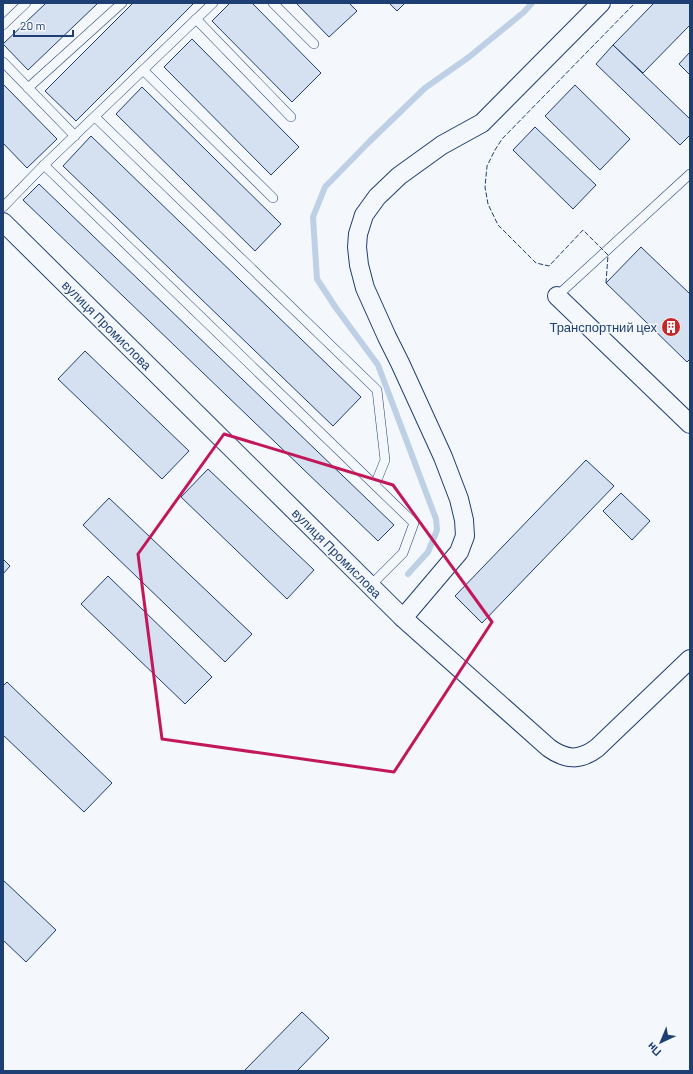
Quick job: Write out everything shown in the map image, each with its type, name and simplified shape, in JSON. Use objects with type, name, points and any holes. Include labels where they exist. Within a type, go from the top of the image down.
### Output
[{"type":"street","points":[[403,618],[459,552],[465,536],[464,520],[459,499],[443,457],[365,288],[359,265],[357,247],[358,234],[364,215],[377,197],[399,176],[442,145],[482,123],[601,3]]},
{"type":"street","name":"вулиця Промислова","points":[[3,222],[403,618],[556,753],[564,757],[573,758],[590,754],[690,659]]},
{"type":"street","points":[[557,296],[690,424]]},
{"type":"lane","points":[[3,25],[26,3]]},
{"type":"lane","points":[[28,88],[122,3]]},
{"type":"lane","points":[[3,207],[44,165],[213,3]]},
{"type":"lane","points":[[273,3],[314,44]]},
{"type":"lane","points":[[196,20],[291,117]]},
{"type":"lane","points":[[3,62],[75,136]]},
{"type":"lane","points":[[143,70],[272,198]]},
{"type":"lane","points":[[95,117],[377,390],[385,460],[375,486]]},
{"type":"lane","points":[[44,165],[414,523],[403,553],[370,586]]},
{"type":"lane","points":[[557,296],[690,174]]},
{"type":"highlighted area","points":[[224,434],[393,485],[492,622],[394,772],[162,739],[138,554]]},
{"type":"building","points":[[46,3],[98,3],[28,70],[3,44]]},
{"type":"building","points":[[133,3],[194,3],[76,121],[45,91]]},
{"type":"building","points":[[230,3],[252,3],[321,73],[292,102],[212,21]]},
{"type":"building","points":[[296,3],[349,3],[357,11],[329,37]]},
{"type":"building","points":[[389,3],[405,3],[397,11]]},
{"type":"building","points":[[654,3],[690,3],[690,25],[643,73],[613,45]]},
{"type":"building","points":[[192,39],[299,147],[271,175],[164,67]]},
{"type":"building","points":[[613,45],[690,119],[690,135],[680,145],[596,64]]},
{"type":"building","points":[[690,52],[690,75],[679,64]]},
{"type":"building","points":[[3,84],[57,139],[27,168],[3,143]]},
{"type":"building","points":[[575,85],[630,139],[600,170],[545,116]]},
{"type":"building","points":[[142,87],[281,224],[255,251],[116,114]]},
{"type":"building","points":[[535,127],[596,185],[573,209],[513,150]]},
{"type":"building","points":[[91,136],[361,397],[333,426],[63,166]]},
{"type":"building","points":[[39,184],[394,525],[378,541],[23,200]]},
{"type":"building","name":"Транспортний цех","points":[[641,247],[690,294],[690,359],[687,362],[606,283]]},
{"type":"building","points":[[85,351],[189,451],[162,479],[58,379]]},
{"type":"building","points":[[586,460],[614,486],[482,623],[455,596]]},
{"type":"building","points":[[208,469],[314,570],[287,599],[181,497]]},
{"type":"building","points":[[621,493],[650,521],[632,540],[603,511]]},
{"type":"building","points":[[109,498],[252,634],[225,662],[83,525]]},
{"type":"building","points":[[3,559],[10,566],[3,574]]},
{"type":"building","points":[[108,576],[212,677],[185,704],[81,604]]},
{"type":"building","points":[[7,682],[112,783],[84,812],[3,735],[3,686]]},
{"type":"building","points":[[3,880],[56,930],[26,962],[3,940]]},
{"type":"building","points":[[302,1012],[329,1038],[297,1071],[244,1071]]},
{"type":"waterway","points":[[408,574],[428,552],[437,530],[436,519],[378,365],[336,308],[317,279],[313,217],[325,187],[369,142],[425,88],[469,57],[524,12],[532,3]]},
{"type":"fence","points":[[606,283],[608,255],[583,230],[549,266],[536,263],[498,225],[488,204],[485,187],[487,166],[502,139],[635,3]]},
{"type":"place","name":"Транспортний цех","points":[[671,327]]}]
